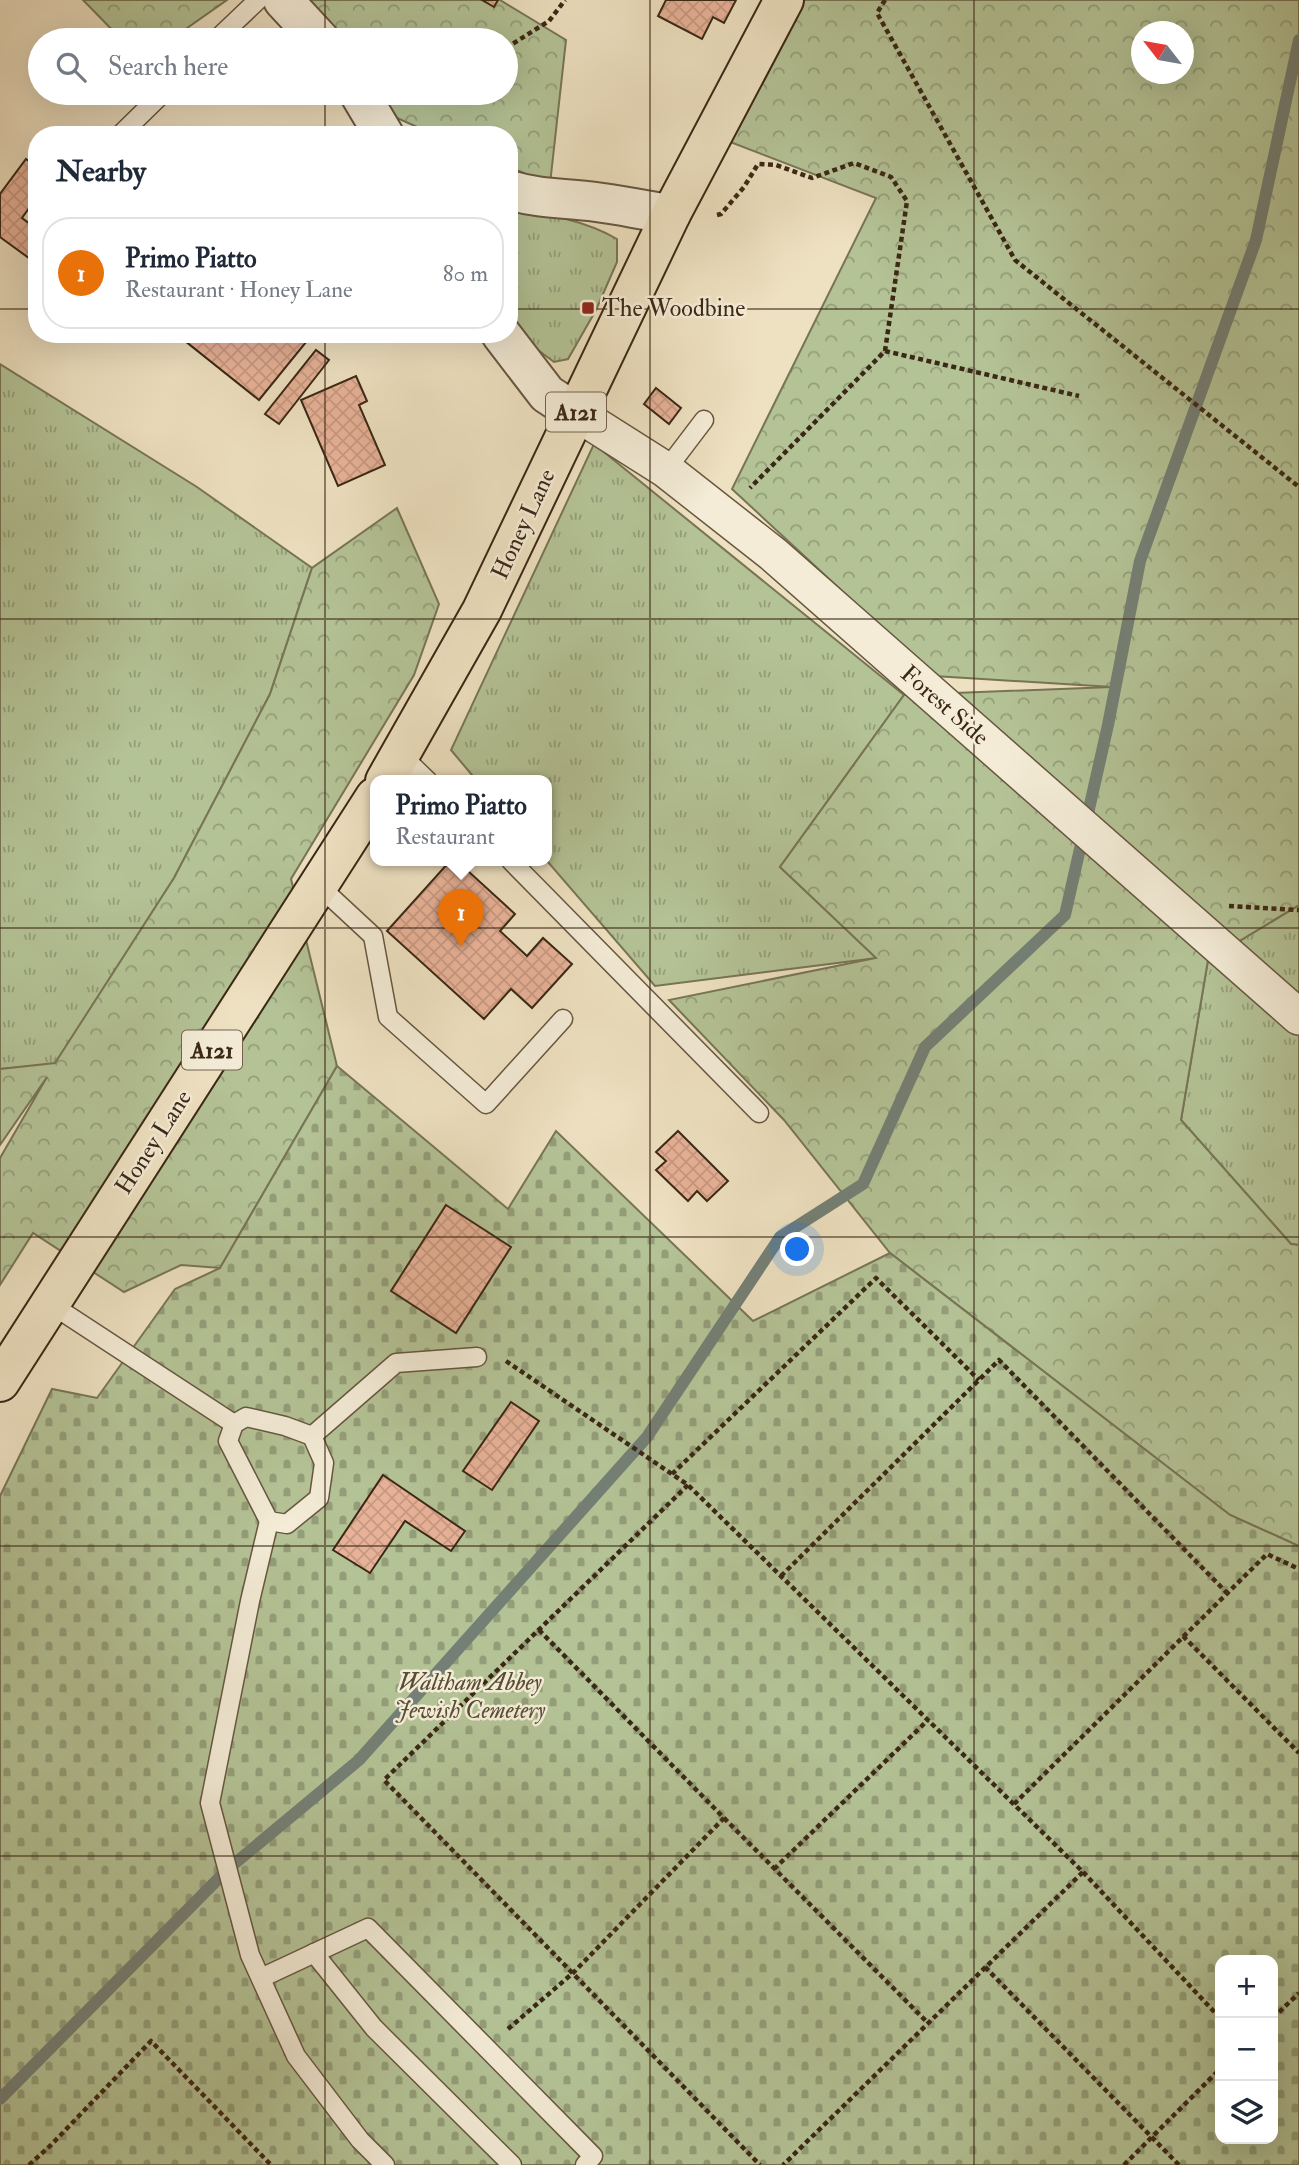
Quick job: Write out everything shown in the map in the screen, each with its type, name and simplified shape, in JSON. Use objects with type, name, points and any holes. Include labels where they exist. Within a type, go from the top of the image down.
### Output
[{"type":"main road","name":"Honey Lane","points":[[393,768],[482,610],[667,223],[728,83],[784,0]]},
{"type":"main road","name":"Honey Lane","points":[[0,1382],[370,805]]},
{"type":"street","points":[[283,0],[309,28]]},
{"type":"street","points":[[518,193],[596,202],[639,211],[667,223]]},
{"type":"street","points":[[508,343],[548,394],[576,413]]},
{"type":"street","name":"Forest Side","points":[[576,413],[666,470],[784,564],[1299,1017]]},
{"type":"lane","points":[[229,28],[258,0]]},
{"type":"lane","points":[[129,126],[151,105]]},
{"type":"lane","points":[[666,470],[704,421]]},
{"type":"lane","points":[[393,768],[412,775]]},
{"type":"lane","points":[[516,866],[760,1113]]},
{"type":"lane","points":[[318,885],[373,936],[388,1017],[486,1104],[563,1019]]},
{"type":"lane","points":[[49,1303],[234,1424]]},
{"type":"lane","points":[[312,1436],[396,1363],[477,1357]]},
{"type":"lane","points":[[269,1521],[287,1524],[319,1498],[324,1463],[312,1436],[285,1426],[246,1417],[234,1424],[228,1441],[269,1521],[250,1601],[210,1803],[250,1955],[296,2056],[360,2140],[385,2165]]},
{"type":"lane","points":[[261,1978],[368,1928],[593,2156],[585,2165]]},
{"type":"lane","points":[[314,1953],[374,2028],[512,2165]]},
{"type":"path","points":[[518,41],[550,21],[565,0]]},
{"type":"path","points":[[884,0],[877,13],[1015,260],[1299,487]]},
{"type":"path","points":[[667,223],[720,214],[744,187],[758,164],[776,165],[812,178],[854,163],[891,177],[907,201],[885,351],[723,515]]},
{"type":"path","points":[[885,351],[1079,396]]},
{"type":"path","points":[[673,1474],[876,1278],[979,1380]]},
{"type":"path","points":[[477,1357],[506,1360],[688,1485],[1083,1872],[1215,2013]]},
{"type":"path","points":[[781,1576],[999,1360],[1227,1592]]},
{"type":"path","points":[[688,1485],[384,1780],[760,2165]]},
{"type":"path","points":[[1014,1804],[1267,1554],[1299,1569]]},
{"type":"path","points":[[539,1629],[928,2023]]},
{"type":"path","points":[[1183,1636],[1299,1754]]},
{"type":"path","points":[[774,1869],[928,1720]]},
{"type":"path","points":[[487,2048],[573,1973],[724,1818]]},
{"type":"path","points":[[783,2165],[1083,1872]]},
{"type":"path","points":[[985,1967],[1179,2165]]},
{"type":"path","points":[[1278,2013],[1299,1993]]},
{"type":"path","points":[[29,2165],[151,2040],[271,2165]]},
{"type":"path","points":[[1124,2165],[1215,2074]]},
{"type":"green space","points":[[83,0],[227,0],[187,28],[110,28]]},
{"type":"green space","points":[[305,0],[500,0],[566,40],[550,184],[518,171],[518,126],[415,126],[388,114],[381,105],[518,105],[518,28],[325,28]]},
{"type":"green space","points":[[802,0],[1299,0],[1299,905],[1208,960],[1181,1120],[1291,1244],[1299,1245],[1299,1546],[1230,1515],[890,1253],[784,1120],[669,1000],[876,958],[780,867],[904,695],[1112,687],[934,676],[732,489],[876,198],[725,140]]},
{"type":"green space","points":[[518,210],[579,222],[617,239],[617,262],[596,310],[568,359],[554,362],[534,347],[518,327]]},
{"type":"green space","points":[[0,364],[197,487],[312,568],[270,694],[174,878],[55,1064],[0,1069]]},
{"type":"green space","points":[[594,444],[904,695],[780,867],[877,958],[655,986],[551,866],[552,775],[472,775],[451,750]]},
{"type":"green space","points":[[397,508],[439,604],[414,675],[291,879],[337,1066],[220,1268],[181,1265],[124,1292],[33,1233],[0,1285],[0,1158],[47,1077],[0,1145],[0,1069],[55,1063],[174,878],[270,694],[312,568]]},
{"type":"green space","points":[[1299,905],[1299,1245],[1291,1244],[1181,1120],[1208,960]]},
{"type":"green space","name":"Waltham Abbey Jewish Cemetery","points":[[337,1066],[508,1209],[556,1131],[753,1321],[890,1253],[1230,1515],[1299,1546],[1299,2165],[0,2165],[0,1496],[52,1389],[97,1398],[175,1289],[220,1268]]},
{"type":"building","points":[[482,0],[498,0],[494,7]]},
{"type":"building","points":[[666,0],[736,0],[724,23],[713,17],[702,39],[658,16]]},
{"type":"building","points":[[26,159],[28,160],[28,210],[22,218],[28,222],[28,257],[0,237],[0,194]]},
{"type":"building","points":[[188,343],[305,343],[259,400]]},
{"type":"building","points":[[316,350],[329,360],[279,424],[265,414]]},
{"type":"building","points":[[356,376],[367,401],[359,405],[385,465],[338,486],[301,400]]},
{"type":"building","points":[[656,388],[681,408],[669,424],[644,404]]},
{"type":"building","points":[[446,866],[462,866],[515,914],[500,931],[527,956],[543,938],[572,964],[532,1008],[511,989],[484,1019],[387,931]]},
{"type":"building","points":[[678,1131],[728,1181],[707,1201],[697,1191],[688,1201],[656,1170],[666,1161],[656,1152]]},
{"type":"building","points":[[446,1205],[511,1247],[456,1333],[391,1291]]},
{"type":"building","points":[[511,1402],[539,1421],[492,1490],[463,1471]]},
{"type":"building","points":[[383,1475],[465,1531],[451,1551],[405,1521],[370,1573],[333,1550]]},
{"type":"waterway","points":[[0,2099],[228,1869],[359,1760],[647,1437],[780,1237],[863,1184],[925,1047],[1065,915],[1108,725],[1140,561],[1256,240],[1299,40]]},
{"type":"place","name":"The Woodbine","points":[[588,308]]},
{"type":"place","name":"Primo Piatto","points":[[461,947]]}]
